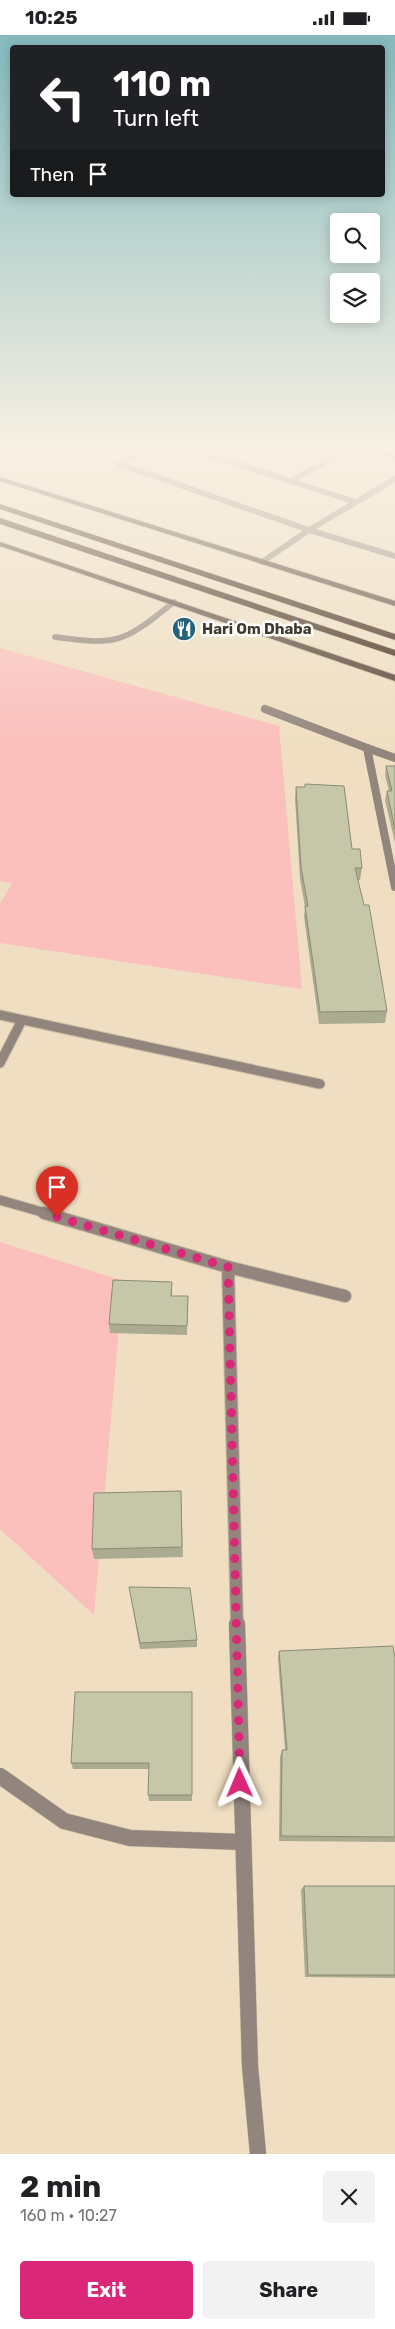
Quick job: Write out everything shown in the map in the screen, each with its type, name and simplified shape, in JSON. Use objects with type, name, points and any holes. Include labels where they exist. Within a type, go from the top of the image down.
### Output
[{"type":"highway","points":[[89,551],[395,653]]},
{"type":"highway","points":[[137,551],[395,637]]},
{"type":"main road","points":[[21,551],[395,678]]},
{"type":"main road","points":[[227,551],[395,604]]},
{"type":"street","points":[[262,562],[278,551]]},
{"type":"street","points":[[378,551],[395,556]]},
{"type":"street","points":[[55,637],[103,642],[118,640],[134,633],[174,602]]},
{"type":"street","points":[[265,709],[395,758]]},
{"type":"street","points":[[367,747],[395,887]]},
{"type":"street","points":[[0,1015],[320,1084]]},
{"type":"street","points":[[0,1063],[22,1020]]},
{"type":"street","points":[[0,1200],[228,1267],[345,1296]]},
{"type":"street","points":[[228,1267],[242,1842],[250,2066],[258,2154]]},
{"type":"street","points":[[0,1776],[64,1821],[130,1837],[242,1842]]},
{"type":"shaded area","points":[[0,648],[279,726],[302,989],[0,943],[0,904],[12,883],[0,881]]},
{"type":"shaded area","points":[[0,1242],[123,1281],[94,1615],[0,1529]]},
{"type":"building","points":[[386,766],[395,766],[395,829],[387,791],[392,791]]},
{"type":"building","points":[[305,784],[344,786],[352,849],[360,849],[362,868],[355,868],[364,905],[369,905],[387,1011],[320,1012],[305,906],[308,906],[301,867],[296,787],[305,787]]},
{"type":"building","points":[[113,1280],[172,1282],[171,1296],[188,1296],[187,1326],[109,1324]]},
{"type":"building","points":[[181,1491],[182,1547],[92,1549],[94,1493]]},
{"type":"building","points":[[129,1587],[190,1588],[197,1640],[140,1643]]},
{"type":"building","points":[[393,1646],[395,1658],[395,1837],[281,1836],[282,1750],[287,1750],[279,1651]]},
{"type":"building","points":[[75,1692],[192,1692],[192,1795],[148,1795],[149,1763],[71,1763]]},
{"type":"building","points":[[304,1886],[395,1886],[395,1975],[308,1975]]},
{"type":"place","name":"Hari Om Dhaba","points":[[184,629]]},
{"type":"route","points":[[57,1217],[228,1267],[240,1783]]}]
